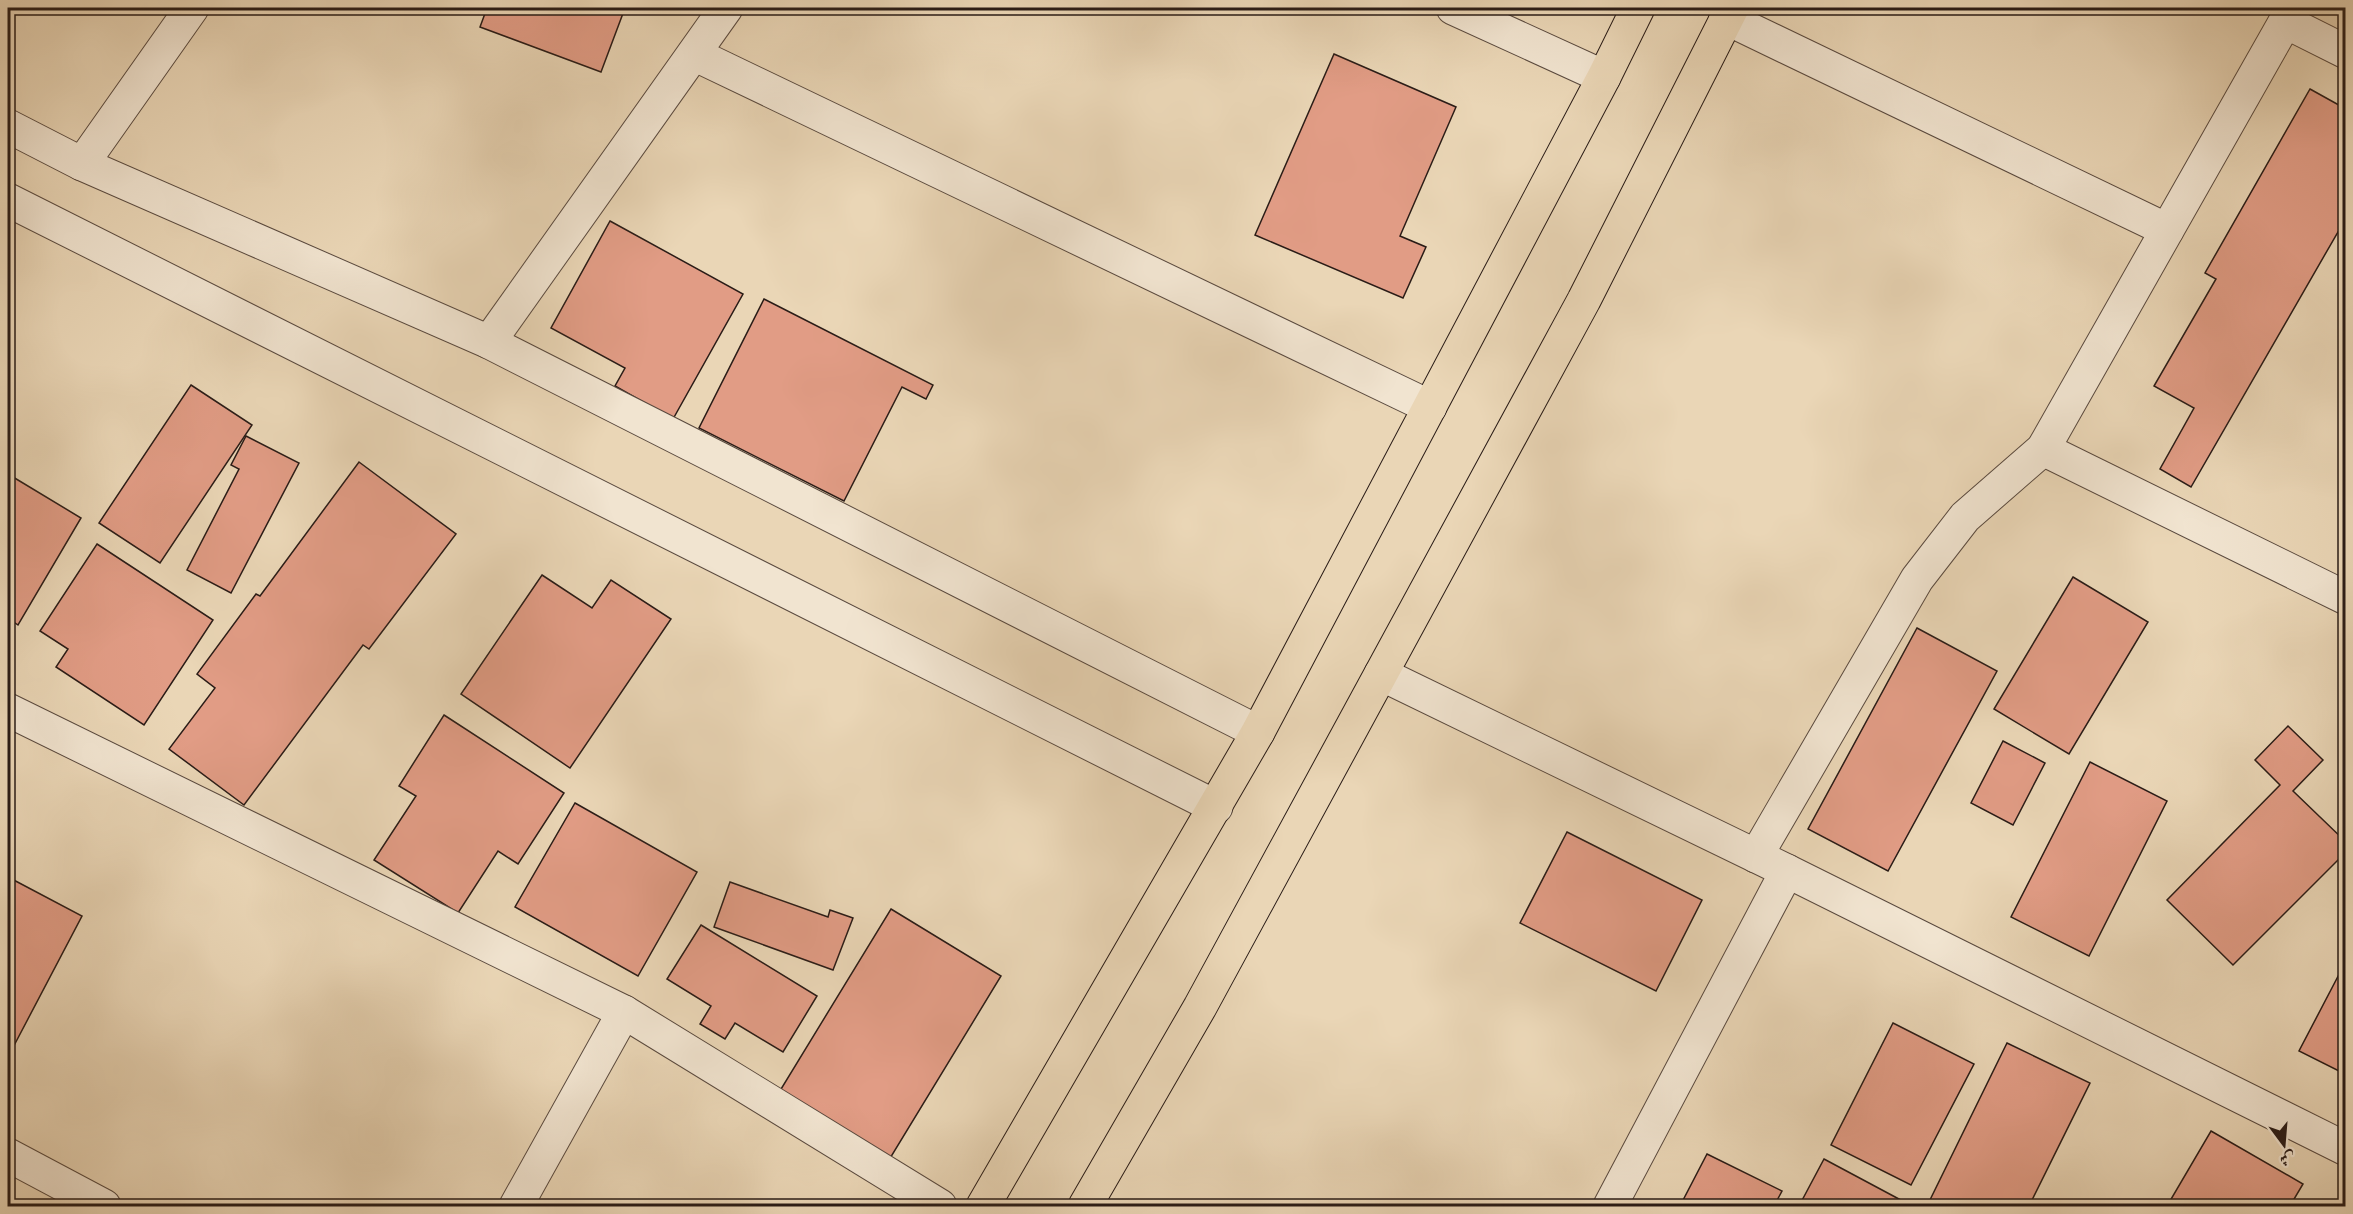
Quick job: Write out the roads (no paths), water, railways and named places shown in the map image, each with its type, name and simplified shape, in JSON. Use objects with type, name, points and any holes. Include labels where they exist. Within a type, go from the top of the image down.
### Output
[{"type":"main road","points":[[983,1206],[1258,732],[1604,77],[1638,8]]},
{"type":"main road","points":[[1086,1206],[1200,1007],[1584,300],[1729,13]]},
{"type":"street","points":[[82,164],[192,8]]},
{"type":"street","points":[[489,342],[726,8]]},
{"type":"street","points":[[1453,8],[1604,77]]},
{"type":"street","points":[[1729,13],[2167,230]]},
{"type":"street","points":[[1756,856],[1917,579],[1965,517],[2043,450],[2290,15],[2346,52]]},
{"type":"street","points":[[694,54],[1430,406]]},
{"type":"street","points":[[8,126],[82,164],[489,342],[1258,732]]},
{"type":"street","points":[[8,200],[1216,807]]},
{"type":"street","points":[[2043,450],[2346,598]]},
{"type":"street","points":[[1381,674],[1756,856],[2346,1149]]},
{"type":"street","points":[[8,710],[624,1012],[940,1206]]},
{"type":"street","points":[[1610,1206],[1787,872]]},
{"type":"street","points":[[516,1206],[624,1012]]},
{"type":"street","points":[[8,1155],[104,1206]]}]
